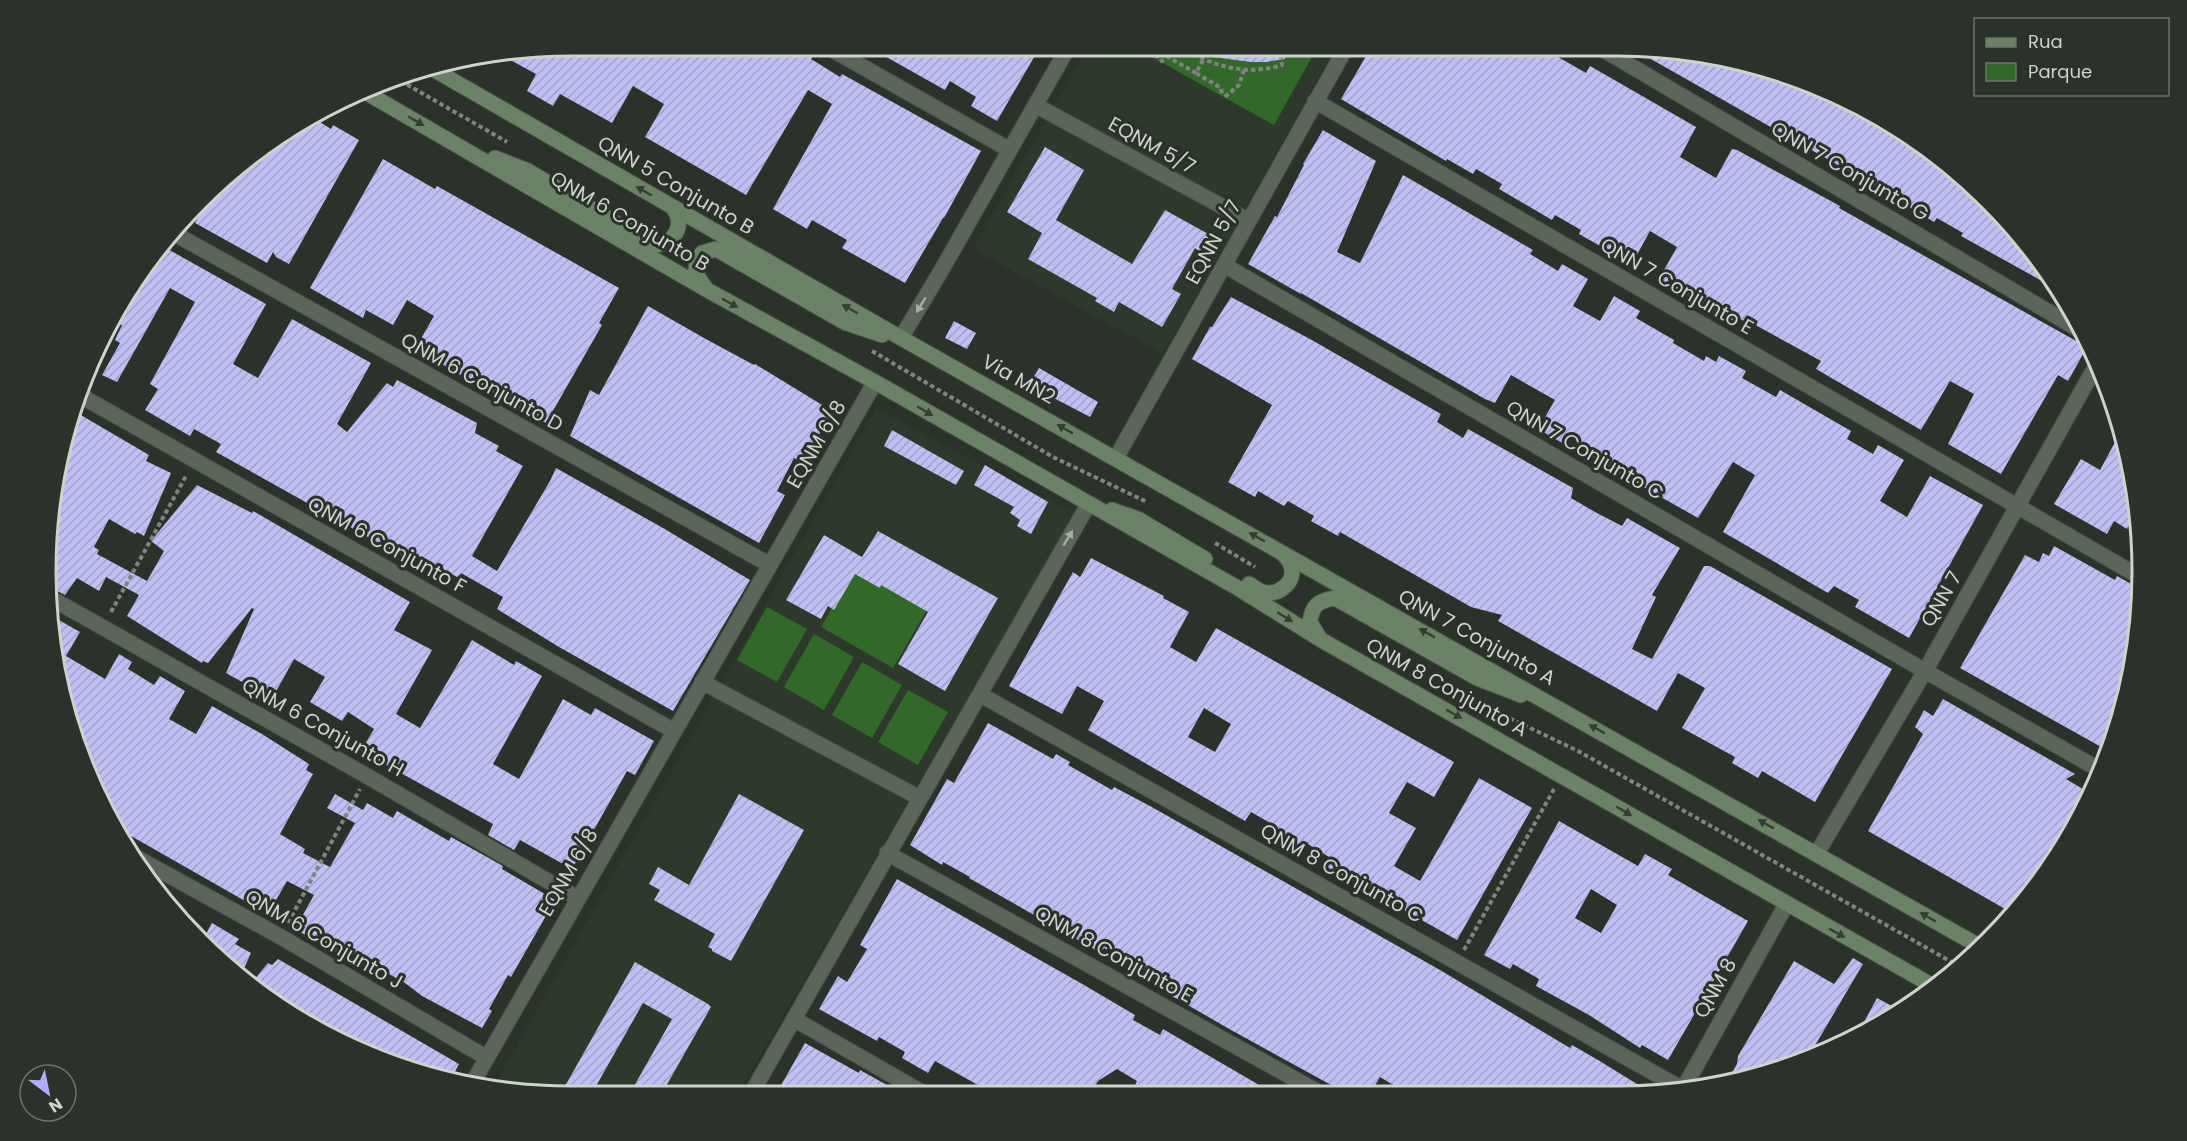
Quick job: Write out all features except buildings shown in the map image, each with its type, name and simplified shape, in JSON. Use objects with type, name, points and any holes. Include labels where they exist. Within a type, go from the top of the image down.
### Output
[{"type":"main road","name":"QNN 5 Conjunto B","points":[[439,73],[901,338]]},
{"type":"main road","name":"QNM 6 Conjunto B","points":[[372,96],[709,291],[875,382]]},
{"type":"main road","points":[[448,139],[528,171],[653,245],[667,243],[677,232],[679,220],[673,208]]},
{"type":"main road","points":[[709,291],[694,272],[695,264],[702,253],[716,249],[846,323],[922,350]]},
{"type":"main road","name":"Via MN2","points":[[901,338],[1116,458]]},
{"type":"main road","points":[[875,382],[1088,505]]},
{"type":"main road","name":"QNN 7 Conjunto A","points":[[1116,458],[1973,942]]},
{"type":"main road","points":[[1073,496],[1138,519],[1264,593],[1282,590],[1290,579],[1291,564],[1281,551]]},
{"type":"main road","name":"QNM 8 Conjunto A","points":[[1088,505],[1236,587],[1323,641],[1562,775],[1786,905],[1926,982]]},
{"type":"main road","points":[[1323,641],[1310,622],[1311,612],[1323,600],[1335,598],[1477,678],[1571,714]]},
{"type":"street","points":[[843,56],[1010,150]]},
{"type":"street","points":[[901,338],[1063,56]]},
{"type":"street","name":"EQNN 5/7","points":[[1116,458],[1341,56]]},
{"type":"street","name":"QNN 7 Conjunto G","points":[[1614,56],[2069,324]]},
{"type":"street","name":"QNN 7 Conjunto E","points":[[1315,101],[2132,572]]},
{"type":"street","name":"EQNM 5/7","points":[[1035,105],[1249,221]]},
{"type":"street","name":"QNM 6 Conjunto D","points":[[179,236],[770,565]]},
{"type":"street","name":"QNN 7 Conjunto C","points":[[1224,265],[1924,672],[2093,766]]},
{"type":"street","name":"QNN 7","points":[[1817,853],[1924,672],[2092,373]]},
{"type":"street","name":"EQNM 6/8","points":[[476,1077],[875,382]]},
{"type":"street","name":"QNM 6 Conjunto F","points":[[85,398],[674,731]]},
{"type":"street","points":[[756,1086],[1088,505]]},
{"type":"street","name":"QNM 6 Conjunto H","points":[[57,601],[367,776],[577,898]]},
{"type":"street","points":[[702,682],[920,798]]},
{"type":"street","name":"QNM 8 Conjunto C","points":[[981,694],[1668,1082]]},
{"type":"street","name":"QNM 8 Conjunto E","points":[[887,853],[1307,1086]]},
{"type":"street","name":"QNM 6 Conjunto J","points":[[147,863],[281,937],[487,1058]]},
{"type":"street","name":"QNM 8","points":[[1689,1080],[1786,905]]},
{"type":"street","points":[[794,1019],[911,1086]]},
{"type":"path","points":[[1158,56],[1159,61],[1168,57],[1221,88],[1223,96],[1239,85],[1244,70]]},
{"type":"path","points":[[1197,56],[1229,68],[1244,70],[1271,69],[1282,65],[1281,56]]},
{"type":"path","points":[[1196,73],[1203,60]]},
{"type":"path","points":[[1088,505],[1116,458]]},
{"type":"path","points":[[103,627],[195,460]]},
{"type":"path","points":[[1457,962],[1562,775]]},
{"type":"path","points":[[281,937],[367,776]]},
{"type":"shaded area","points":[[1082,56],[1330,56],[1163,354],[973,249]]},
{"type":"shaded area","points":[[876,409],[1075,513],[743,1086],[570,1086],[497,1080]]},
{"type":"green space","points":[[1150,56],[1312,56],[1274,125]]},
{"type":"green space","points":[[854,569],[927,610],[893,668],[821,627]]},
{"type":"green space","points":[[767,607],[807,629],[777,682],[737,660]]},
{"type":"green space","points":[[814,634],[854,657],[824,710],[784,687]]},
{"type":"green space","points":[[862,662],[902,685],[872,738],[832,715]]},
{"type":"green space","points":[[908,690],[948,712],[918,765],[878,742]]}]
